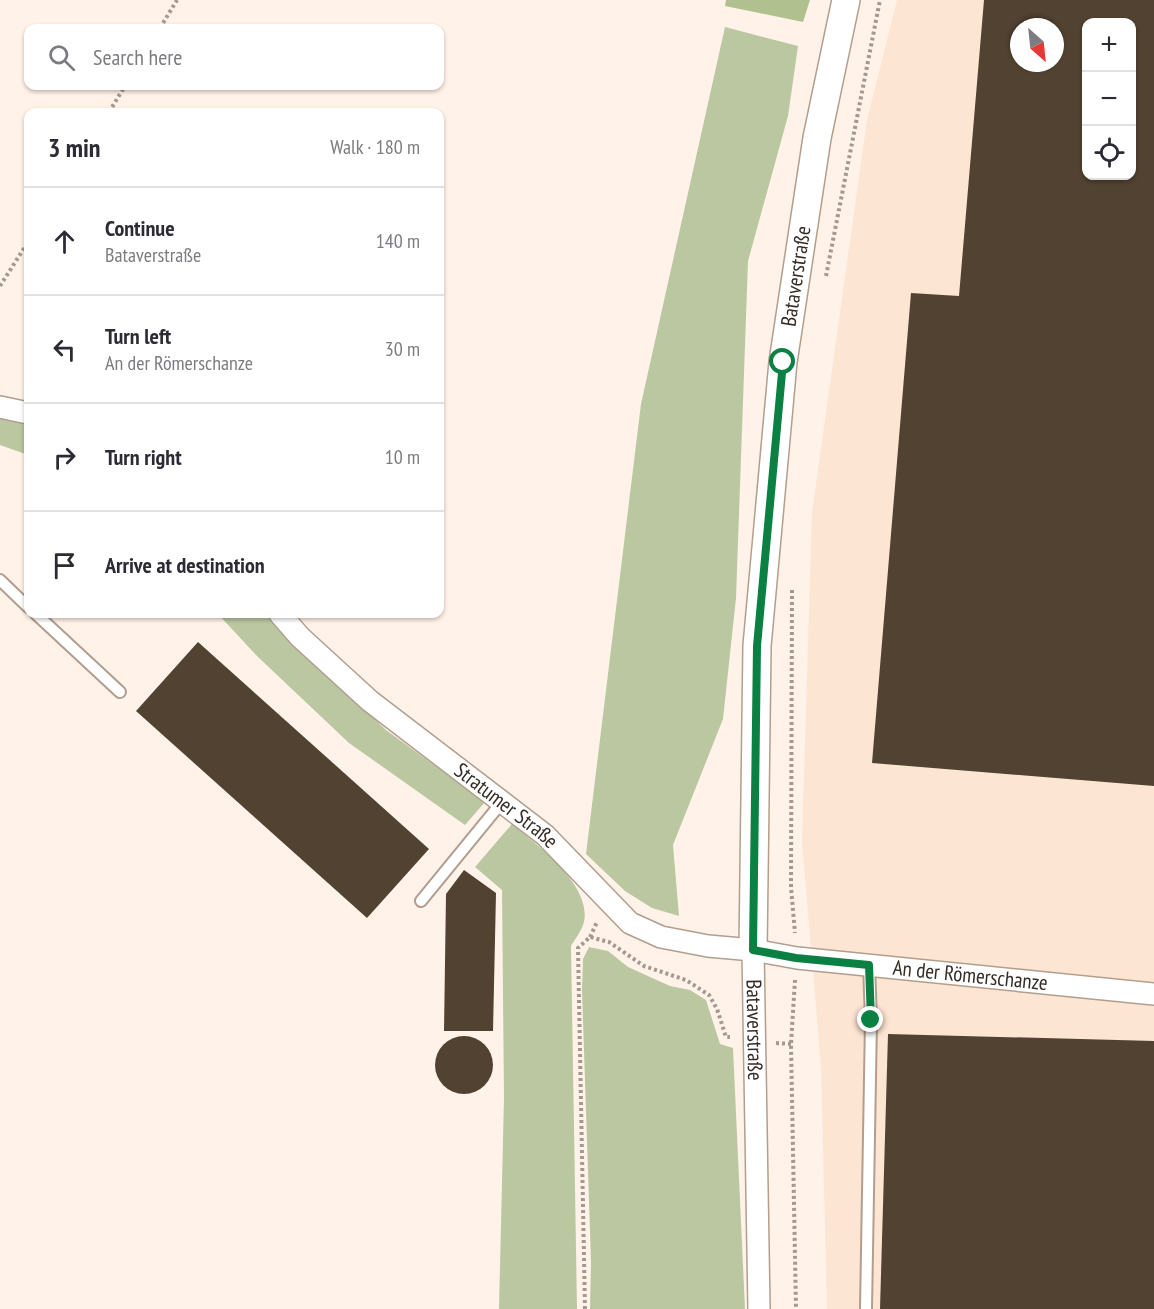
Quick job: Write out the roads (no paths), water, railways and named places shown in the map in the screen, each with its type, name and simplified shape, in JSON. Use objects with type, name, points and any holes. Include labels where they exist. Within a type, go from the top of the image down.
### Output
[{"type":"street","name":"Bataverstraße","points":[[759,1309],[753,950],[757,646],[783,362],[817,138],[846,0]]},
{"type":"street","points":[[0,407],[24,412]]},
{"type":"street","name":"Stratumer Straße","points":[[283,618],[300,637],[370,701],[545,835],[630,923],[661,937],[708,946],[753,950]]},
{"type":"street","name":"An der Römerschanze","points":[[753,950],[796,958],[1154,994]]},
{"type":"lane","points":[[0,580],[24,603]]},
{"type":"lane","points":[[40,618],[120,692]]},
{"type":"lane","points":[[421,902],[502,802]]},
{"type":"lane","points":[[866,1309],[871,1020],[869,965]]}]
